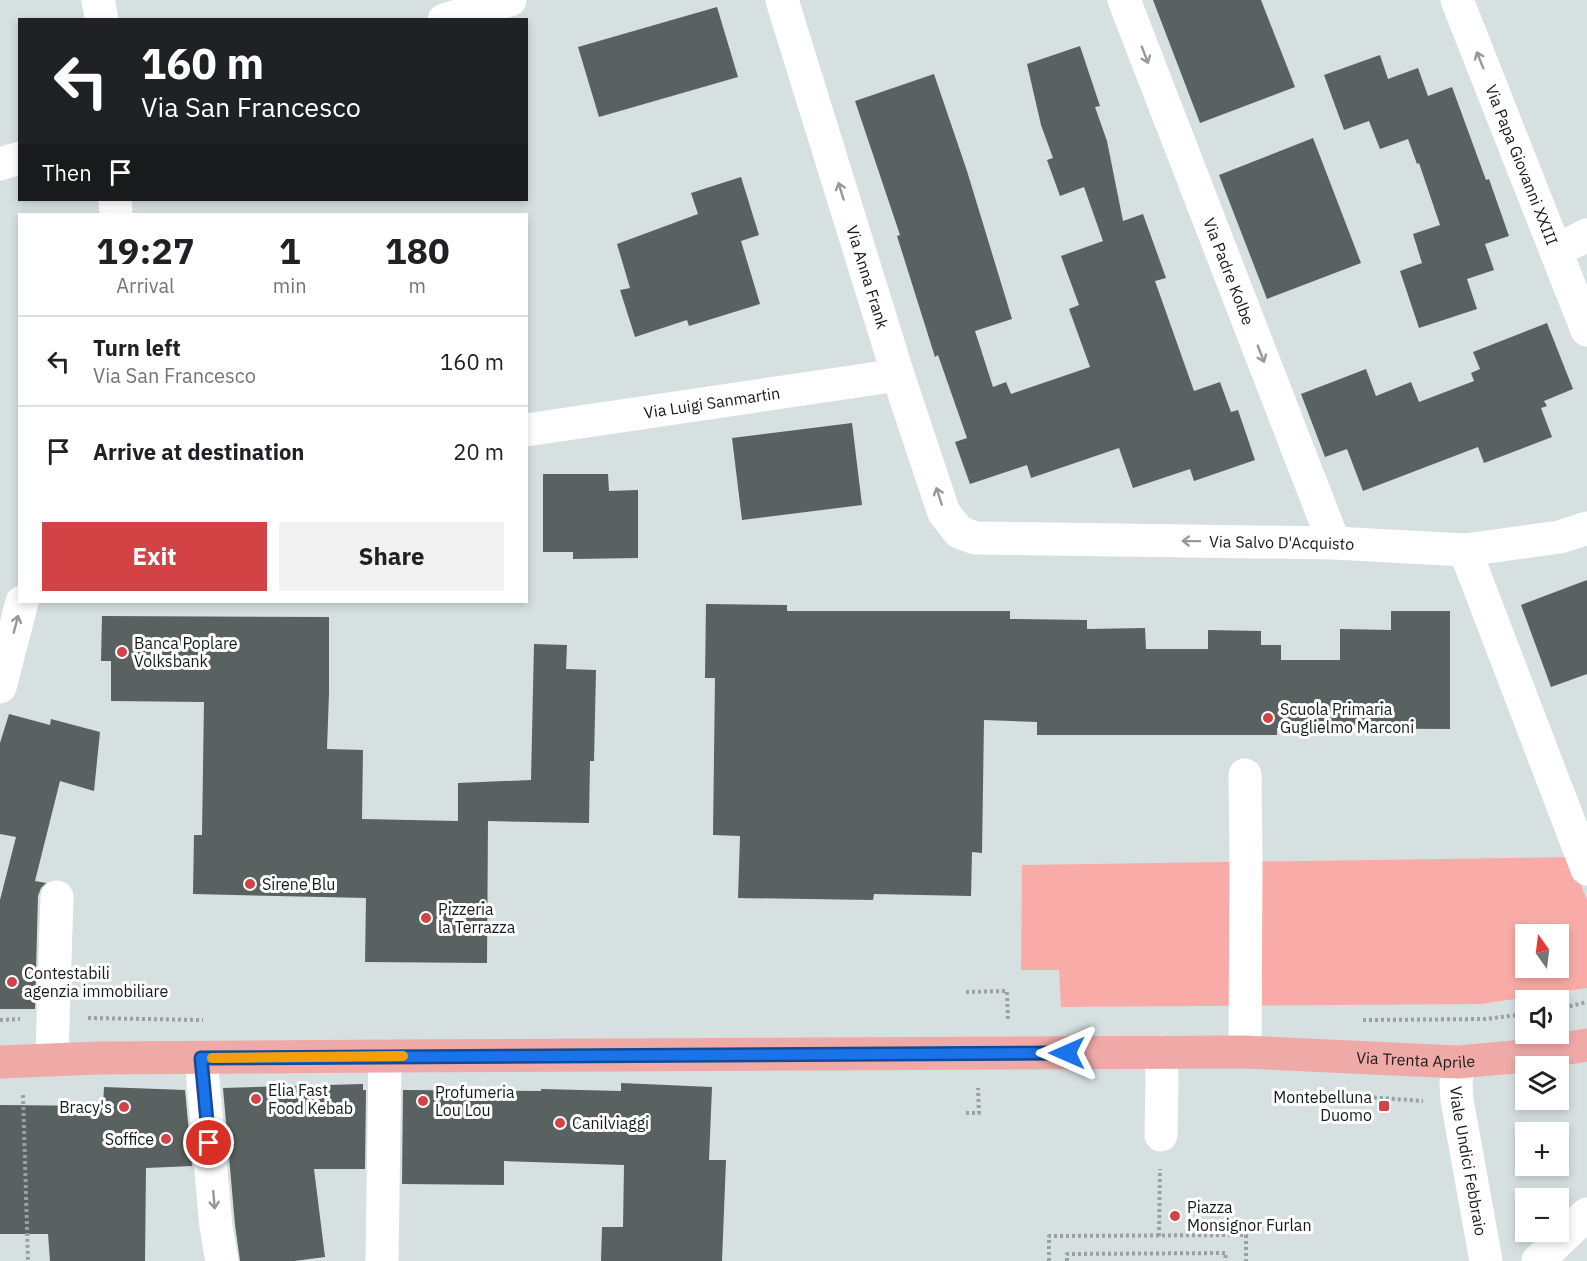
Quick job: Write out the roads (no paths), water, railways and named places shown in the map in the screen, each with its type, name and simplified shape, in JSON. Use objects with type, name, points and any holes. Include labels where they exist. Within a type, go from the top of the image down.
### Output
[{"type":"main road","name":"Via Trenta Aprile","points":[[99,1058],[1245,1052],[1458,1062],[1514,1057],[1587,1046]]},
{"type":"main road","points":[[0,1047],[99,1058]]},
{"type":"main road","points":[[0,1062],[99,1058]]},
{"type":"street","points":[[98,0],[102,18]]},
{"type":"street","points":[[451,18],[510,0]]},
{"type":"street","name":"Via Anna Frank","points":[[782,0],[898,375],[944,513],[959,531],[975,538]]},
{"type":"street","name":"Via Padre Kolbe","points":[[1124,0],[1334,543]]},
{"type":"street","name":"Via Papa Giovanni XXIII","points":[[1457,0],[1556,251],[1584,310]]},
{"type":"street","points":[[0,164],[18,159]]},
{"type":"street","points":[[1556,251],[1587,236]]},
{"type":"street","name":"Via Luigi Sanmartin","points":[[528,430],[898,375]]},
{"type":"street","name":"Via Salvo D'Acquisto","points":[[975,538],[1334,543],[1465,550],[1560,537],[1587,528]]},
{"type":"street","points":[[1465,550],[1587,869]]},
{"type":"street","points":[[0,687],[22,603]]},
{"type":"street","points":[[1245,775],[1245,1052]]},
{"type":"street","points":[[52,1053],[57,897]]},
{"type":"street","points":[[1161,1052],[1161,1135]]},
{"type":"street","points":[[382,1261],[385,1056]]},
{"type":"street","points":[[201,1058],[216,1227],[222,1261]]},
{"type":"street","name":"Viale Undici Febbraio","points":[[1458,1062],[1457,1100],[1486,1261]]},
{"type":"street","points":[[1538,1261],[1587,1214]]},
{"type":"place","name":"Banca Poplare Volksbank","points":[[122,652]]},
{"type":"place","name":"Scuola Primaria Guglielmo Marconi","points":[[1268,718]]},
{"type":"place","name":"Sirene Blu","points":[[250,884]]},
{"type":"place","name":"Pizzeria la Terrazza","points":[[426,918]]},
{"type":"place","name":"Contestabili agenzia immobiliare","points":[[12,982]]},
{"type":"place","name":"Elia Fast Food Kebab","points":[[256,1099]]},
{"type":"place","name":"Profumeria Lou Lou","points":[[423,1101]]},
{"type":"place","name":"Montebelluna Duomo","points":[[1384,1106]]},
{"type":"place","name":"Bracy's","points":[[124,1107]]},
{"type":"place","name":"Canilviaggi","points":[[560,1123]]},
{"type":"place","name":"Soffice","points":[[166,1139]]},
{"type":"place","name":"Piazza Monsignor Furlan","points":[[1175,1216]]}]
